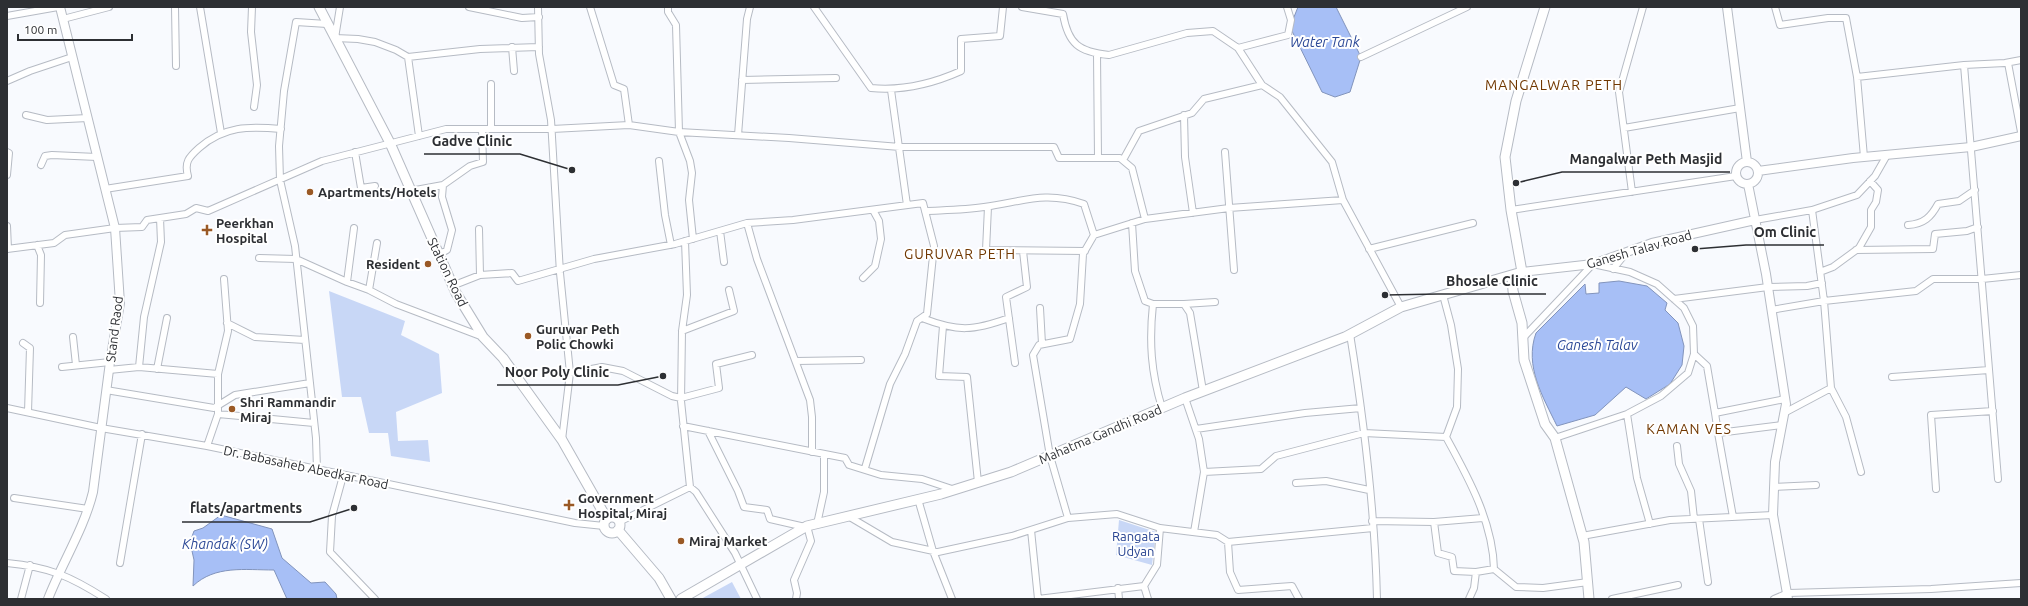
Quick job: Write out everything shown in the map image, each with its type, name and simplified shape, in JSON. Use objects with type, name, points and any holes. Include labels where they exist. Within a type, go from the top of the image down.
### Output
[{"type":"main road","name":"Station Road","points":[[319,7],[390,143],[452,286],[483,337],[503,358],[562,440],[605,522]]},
{"type":"main road","points":[[1522,272],[1511,210],[1505,157],[1516,101],[1545,7]]},
{"type":"main road","name":"Mahatma Gandhi Road","points":[[682,599],[806,527],[955,490],[1012,472],[1185,398],[1350,334],[1401,307],[1522,272]]},
{"type":"main road","points":[[1512,276],[1513,291],[1522,323],[1524,360],[1545,424],[1555,438],[1582,536],[1589,599]]},
{"type":"main road","points":[[619,526],[610,533],[606,530],[605,522],[614,518],[659,578],[671,599]]},
{"type":"street","points":[[7,16],[59,7]]},
{"type":"street","name":"Stand Raod","points":[[48,599],[58,572],[88,509],[93,492],[109,366],[120,303],[115,228],[59,7]]},
{"type":"street","points":[[63,20],[109,7]]},
{"type":"street","points":[[174,7],[176,66]]},
{"type":"street","points":[[200,7],[221,133]]},
{"type":"street","points":[[252,7],[251,32],[257,86],[254,107]]},
{"type":"street","points":[[340,7],[335,38],[358,39],[375,42],[396,50],[408,57],[512,47],[539,47]]},
{"type":"street","points":[[470,7],[522,18],[539,17]]},
{"type":"street","points":[[538,7],[539,47],[552,128],[561,268],[570,373],[562,440]]},
{"type":"street","points":[[590,7],[614,85],[624,89],[629,125]]},
{"type":"street","points":[[668,7],[668,12],[676,25],[679,132],[690,162],[692,173],[688,200],[693,239]]},
{"type":"street","points":[[738,135],[747,19],[750,7]]},
{"type":"street","points":[[814,7],[871,88],[891,90],[939,81],[961,72],[961,39],[1000,36],[1003,7]]},
{"type":"street","points":[[1022,7],[1063,14]]},
{"type":"street","points":[[1064,7],[1063,14],[1066,31],[1080,49],[1097,54],[1108,55],[1187,33],[1213,31],[1238,48],[1262,85],[1280,97],[1332,162],[1343,200],[1401,307]]},
{"type":"street","points":[[1238,48],[1288,36],[1291,20],[1286,7]]},
{"type":"street","points":[[1632,192],[1619,92],[1642,7]]},
{"type":"street","points":[[1728,7],[1747,162]]},
{"type":"street","points":[[1775,7],[1780,25],[1828,18],[1846,18],[1857,77],[1864,157]]},
{"type":"street","points":[[1361,57],[1462,8]]},
{"type":"street","points":[[317,470],[314,422],[295,246],[280,180],[281,129],[284,91],[296,22],[327,24]]},
{"type":"street","points":[[512,47],[514,71]]},
{"type":"street","points":[[1097,54],[1098,158]]},
{"type":"street","points":[[7,81],[30,71],[72,57]]},
{"type":"street","points":[[408,57],[419,136]]},
{"type":"street","points":[[1857,77],[1964,65],[2008,63],[2021,60]]},
{"type":"street","points":[[2008,63],[2021,132]]},
{"type":"street","points":[[1964,65],[1998,479]]},
{"type":"street","points":[[742,80],[836,78]]},
{"type":"street","points":[[490,84],[491,129]]},
{"type":"street","points":[[1123,160],[1139,131],[1192,112],[1204,99],[1262,85]]},
{"type":"street","points":[[891,90],[908,205]]},
{"type":"street","points":[[1624,128],[1740,108]]},
{"type":"street","points":[[26,114],[47,120],[88,118]]},
{"type":"street","points":[[1184,115],[1185,157],[1193,213]]},
{"type":"street","points":[[7,226],[8,249],[54,243],[65,235],[115,228],[142,228],[147,220],[186,214],[196,208],[208,211],[322,161],[446,129],[552,128],[629,125],[679,132],[900,147],[1054,147],[1059,158],[1120,158],[1132,168],[1145,219]]},
{"type":"street","points":[[105,189],[188,176],[186,168],[188,158],[212,137],[221,133],[255,126],[281,129]]},
{"type":"street","points":[[410,191],[442,185],[470,166],[483,162],[482,129]]},
{"type":"street","points":[[1758,171],[1864,157],[1971,147],[2021,136]]},
{"type":"street","points":[[7,152],[7,175]]},
{"type":"street","points":[[355,152],[361,188],[375,186]]},
{"type":"street","points":[[1226,152],[1234,270]]},
{"type":"street","points":[[41,165],[45,156],[52,155],[98,158]]},
{"type":"street","points":[[1755,220],[1812,210],[1857,195],[1870,181],[1887,155]]},
{"type":"street","points":[[659,161],[665,215],[671,245]]},
{"type":"street","points":[[1747,162],[1754,164],[1758,171],[1755,181],[1748,184],[1741,183],[1736,176],[1738,167],[1747,162]]},
{"type":"street","points":[[1511,210],[1736,176]]},
{"type":"street","points":[[1820,272],[1833,267],[1856,250],[1872,227],[1871,210],[1876,202],[1878,190],[1870,181]]},
{"type":"street","points":[[1748,184],[1768,287],[1785,400],[1775,462],[1773,515],[1788,596]]},
{"type":"street","points":[[438,255],[447,250],[452,230],[442,197],[442,185]]},
{"type":"street","points":[[1908,225],[1918,224],[1932,216],[1938,204],[1959,201],[1975,190]]},
{"type":"street","points":[[925,212],[988,207],[1029,198],[1067,198],[1084,204],[1094,235]]},
{"type":"street","points":[[1068,518],[1050,456],[1033,355],[1039,345],[1070,339],[1080,304],[1083,254],[1094,235],[1145,219],[1229,208],[1343,200]]},
{"type":"street","points":[[452,286],[480,275],[512,273],[518,281],[594,259],[671,245],[747,223],[793,220],[923,203],[934,246],[927,314],[917,321],[905,354],[890,384],[865,468]]},
{"type":"street","points":[[988,207],[986,250],[1085,251]]},
{"type":"street","points":[[863,278],[875,266],[880,239],[879,221],[873,210]]},
{"type":"street","points":[[1812,210],[1824,301],[1831,388],[1846,417],[1861,472]]},
{"type":"street","points":[[139,367],[144,317],[161,242],[160,218]]},
{"type":"street","name":"Ganesh Talav Road","points":[[1522,272],[1593,264],[1652,243],[1755,220]]},
{"type":"street","points":[[747,223],[757,259],[810,400],[812,417],[812,452]]},
{"type":"street","points":[[1132,223],[1135,271],[1145,301],[1153,304],[1215,302]]},
{"type":"street","points":[[1369,249],[1473,223]]},
{"type":"street","points":[[1856,250],[1933,249],[1935,234],[1967,231],[1978,227]]},
{"type":"street","points":[[347,282],[354,228]]},
{"type":"street","points":[[479,229],[480,275]]},
{"type":"street","points":[[720,231],[724,262]]},
{"type":"street","points":[[686,241],[686,295],[682,331],[681,398],[690,486],[696,492],[741,565],[757,599]]},
{"type":"street","points":[[369,290],[378,243]]},
{"type":"street","points":[[37,245],[42,255],[40,303]]},
{"type":"street","points":[[1015,363],[1006,297],[1027,287],[1023,251]]},
{"type":"street","points":[[1613,268],[1626,253]]},
{"type":"street","points":[[259,258],[296,259],[347,282],[369,290],[396,304],[483,337]]},
{"type":"street","points":[[1523,338],[1593,264],[1630,272],[1657,284],[1684,308],[1692,326],[1694,354],[1688,373],[1661,396],[1627,414],[1555,438]]},
{"type":"street","points":[[1771,310],[1824,301],[1916,291],[1934,280],[1982,279],[2021,275]]},
{"type":"street","points":[[207,446],[218,414],[216,406],[218,374],[228,331],[224,279]]},
{"type":"street","points":[[1674,299],[1768,287],[1807,286],[1822,283]]},
{"type":"street","points":[[682,331],[734,311],[729,290]]},
{"type":"street","points":[[1443,295],[1451,325],[1458,369],[1457,407],[1446,437],[1476,495],[1494,548],[1494,569]]},
{"type":"street","points":[[1153,304],[1149,335],[1155,386],[1162,408]]},
{"type":"street","points":[[1184,304],[1190,313],[1203,391]]},
{"type":"street","points":[[1040,308],[1042,344]]},
{"type":"street","points":[[157,369],[168,318]]},
{"type":"street","points":[[922,318],[943,326],[973,329],[1009,318]]},
{"type":"street","points":[[227,323],[254,338],[305,340]]},
{"type":"street","points":[[943,326],[939,376],[967,377],[978,482]]},
{"type":"street","points":[[1350,334],[1364,433],[1373,528],[1377,599]]},
{"type":"street","points":[[73,337],[76,365]]},
{"type":"street","points":[[22,343],[30,348],[28,412]]},
{"type":"street","points":[[1694,354],[1707,366],[1733,517]]},
{"type":"street","points":[[570,373],[602,367],[623,371],[672,396],[681,398],[719,388],[716,364],[752,355]]},
{"type":"street","points":[[796,361],[861,360]]},
{"type":"street","points":[[62,367],[76,365],[139,367],[218,374]]},
{"type":"street","points":[[1892,377],[1990,370]]},
{"type":"street","points":[[106,390],[214,408],[235,395],[310,383]]},
{"type":"street","points":[[1784,413],[1831,388]]},
{"type":"street","points":[[1185,398],[1200,440],[1204,472],[1194,532]]},
{"type":"street","points":[[1715,413],[1785,400]]},
{"type":"street","name":"Dr. Babasaheb Abedkar Road","points":[[7,408],[101,428],[207,446],[343,476],[575,523],[605,522]]},
{"type":"street","points":[[1196,429],[1305,413],[1361,408]]},
{"type":"street","points":[[1936,489],[1931,415],[1993,412]]},
{"type":"street","points":[[218,414],[314,422]]},
{"type":"street","points":[[1627,414],[1637,478],[1650,524]]},
{"type":"street","points":[[1718,434],[1782,425]]},
{"type":"street","points":[[683,426],[844,458],[848,465],[865,468],[881,474],[922,479],[955,490]]},
{"type":"street","points":[[708,431],[738,491],[744,508],[767,510],[770,519],[806,527],[811,542],[794,580],[796,599]]},
{"type":"street","points":[[1204,472],[1261,469],[1276,456],[1364,433],[1446,437]]},
{"type":"street","points":[[120,563],[142,434]]},
{"type":"street","points":[[1677,446],[1680,464],[1691,491],[1708,582]]},
{"type":"street","points":[[817,524],[824,492],[824,455]]},
{"type":"street","points":[[343,476],[332,516],[330,552],[375,599]]},
{"type":"street","points":[[1296,483],[1326,481],[1369,490]]},
{"type":"street","points":[[1774,487],[1816,485]]},
{"type":"street","points":[[619,526],[690,486]]},
{"type":"street","points":[[14,498],[88,509]]},
{"type":"street","points":[[918,499],[933,551],[952,599]]},
{"type":"street","points":[[848,516],[892,542],[933,551],[945,550],[1012,536],[1068,518],[1117,514],[1160,528],[1217,535],[1228,542],[1373,528]]},
{"type":"street","points":[[1582,536],[1650,524],[1696,519],[1773,515]]},
{"type":"street","points":[[1372,521],[1434,522],[1483,518]]},
{"type":"street","points":[[1434,522],[1438,553],[1452,557],[1454,571],[1476,572],[1494,569],[1516,587],[1542,588],[1588,582]]},
{"type":"street","points":[[1148,599],[1144,586],[1157,565],[1160,528]]},
{"type":"street","points":[[1031,530],[1038,599],[1144,586]]},
{"type":"street","points":[[1228,542],[1230,572],[1238,590],[1292,586],[1300,599]]},
{"type":"street","points":[[7,563],[30,565],[58,572],[106,599]]},
{"type":"street","points":[[21,599],[30,565]]},
{"type":"street","points":[[1469,599],[1474,588],[1476,572]]},
{"type":"street","points":[[1774,599],[1788,596],[2021,583]]},
{"type":"street","points":[[1612,599],[1678,585]]},
{"type":"street","points":[[1118,588],[1119,599]]},
{"type":"green space","points":[[329,291],[405,321],[401,335],[439,354],[442,393],[396,412],[398,441],[428,440],[430,462],[391,456],[388,433],[369,433],[361,397],[342,397]]},
{"type":"green space","name":"Rangata Udyan","points":[[1119,520],[1156,532],[1152,565],[1116,555]]},
{"type":"green space","points":[[732,582],[741,599],[701,599]]},
{"type":"water","name":"Water Tank","points":[[1298,7],[1336,7],[1361,57],[1350,92],[1335,97],[1322,92],[1290,27]]},
{"type":"water","name":"Ganesh Talav","points":[[1619,281],[1647,286],[1667,303],[1665,310],[1678,323],[1684,346],[1682,365],[1670,384],[1646,399],[1626,387],[1595,415],[1557,426],[1541,393],[1534,369],[1532,357],[1536,333],[1585,284],[1586,294],[1599,293],[1599,283]]},
{"type":"water","name":"Khandak (SW)","points":[[221,515],[272,529],[282,558],[311,583],[325,582],[336,594],[337,599],[287,599],[274,570],[231,570],[211,575],[202,579],[193,586],[194,560],[190,542],[194,531],[203,528]]},
{"type":"place","name":"Gadve Clinic","points":[[572,170]]},
{"type":"place","name":"Mangalwar Peth Masjid","points":[[1516,183]]},
{"type":"place","name":"Apartments/Hotels","points":[[310,192]]},
{"type":"place","name":"Peerkhan Hospital","points":[[207,230]]},
{"type":"place","name":"Om Clinic","points":[[1695,249]]},
{"type":"place","name":"Resident","points":[[428,264]]},
{"type":"place","name":"Bhosale Clinic","points":[[1385,295]]},
{"type":"place","name":"Guruwar Peth Polic Chowki","points":[[528,336]]},
{"type":"place","name":"Noor Poly Clinic","points":[[663,376]]},
{"type":"place","name":"Shri Rammandir Miraj","points":[[232,409]]},
{"type":"place","name":"Government Hospital, Miraj","points":[[569,505]]},
{"type":"place","name":"flats/apartments","points":[[354,508]]},
{"type":"place","name":"Miraj Market","points":[[681,541]]},
{"type":"district","name":"MANGALWAR PETH","points":[[1554,85]]},
{"type":"district","name":"GURUVAR PETH","points":[[960,254]]},
{"type":"district","name":"KAMAN VES","points":[[1689,429]]}]
